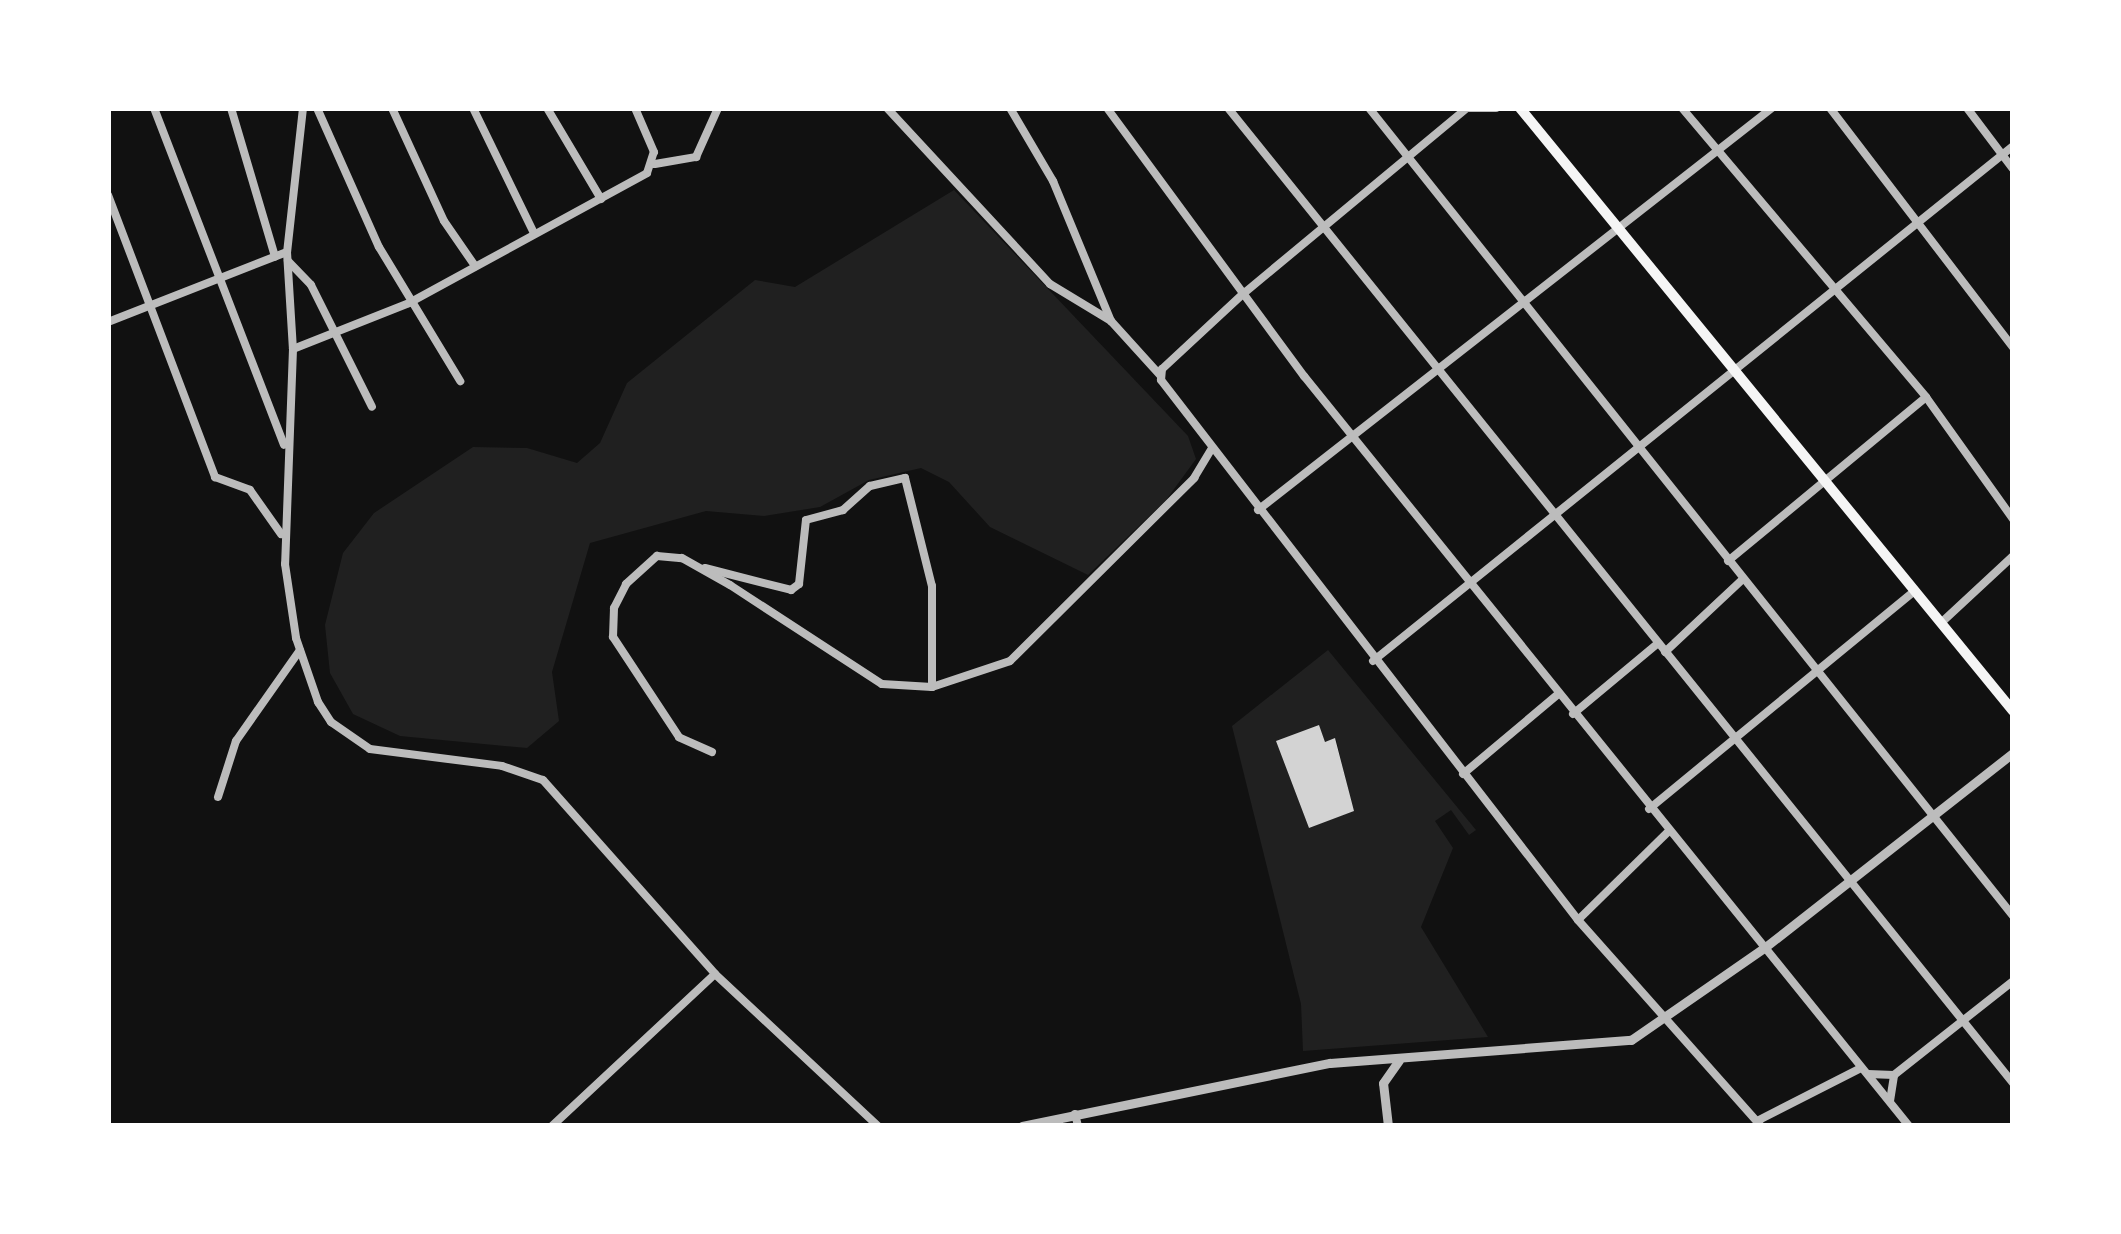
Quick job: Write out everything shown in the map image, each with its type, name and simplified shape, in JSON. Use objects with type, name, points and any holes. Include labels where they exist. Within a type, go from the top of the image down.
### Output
[{"type":"main road","points":[[1520,108],[2013,710]]},
{"type":"street","points":[[154,108],[216,280],[285,447]]},
{"type":"street","points":[[231,108],[275,256]]},
{"type":"street","points":[[303,108],[287,256],[293,350],[285,447],[285,565],[300,652],[331,722],[370,749],[502,766],[543,780],[715,974],[878,1126]]},
{"type":"street","points":[[317,108],[409,303],[460,381]]},
{"type":"street","points":[[392,108],[444,221],[476,266]]},
{"type":"street","points":[[473,108],[533,231]]},
{"type":"street","points":[[547,108],[601,200]]},
{"type":"street","points":[[635,108],[655,164]]},
{"type":"street","points":[[293,350],[409,303],[533,231],[601,200],[655,164],[696,157],[718,108]]},
{"type":"street","points":[[887,108],[1049,284],[1111,321],[1160,375],[1211,450],[1373,662],[1578,920],[1759,1123],[1864,1071],[1894,1076]]},
{"type":"street","points":[[1010,108],[1053,182],[1111,321]]},
{"type":"street","points":[[1107,108],[1210,257],[1245,292],[1355,441],[1557,695],[1909,1126]]},
{"type":"street","points":[[1228,108],[2013,1083]]},
{"type":"street","points":[[1369,108],[1640,446],[1741,581],[2013,916]]},
{"type":"street","points":[[1160,375],[1245,292],[1468,108],[1496,108]]},
{"type":"street","points":[[1682,108],[1833,294],[1927,398],[2013,519]]},
{"type":"street","points":[[1258,510],[1441,374],[1772,108]]},
{"type":"street","points":[[1830,108],[2013,346]]},
{"type":"street","points":[[1967,108],[2013,169]]},
{"type":"street","points":[[1373,662],[2013,146]]},
{"type":"street","points":[[108,195],[215,477],[250,490],[279,521],[300,652],[236,741],[218,797]]},
{"type":"street","points":[[108,322],[275,256],[287,256]]},
{"type":"street","points":[[287,256],[339,334],[372,407]]},
{"type":"street","points":[[1728,562],[1927,398]]},
{"type":"street","points":[[692,564],[882,684],[932,687],[1010,661],[1194,478],[1211,450]]},
{"type":"street","points":[[712,752],[679,737],[613,638],[614,608],[643,565],[668,554],[791,590],[799,584],[806,520],[843,510],[870,486],[905,478],[932,586],[932,687]]},
{"type":"street","points":[[1942,622],[2013,556]]},
{"type":"street","points":[[1573,714],[1741,581]]},
{"type":"street","points":[[1649,809],[1732,733],[1915,590]]},
{"type":"street","points":[[1462,774],[1557,695]]},
{"type":"street","points":[[1022,1126],[1330,1063],[1607,1044],[1668,1019],[2013,753]]},
{"type":"street","points":[[1578,920],[1669,832]]},
{"type":"street","points":[[552,1126],[715,974]]},
{"type":"street","points":[[1890,1103],[1894,1076],[2013,981]]},
{"type":"street","points":[[1388,1126],[1383,1083],[1399,1060]]},
{"type":"street","points":[[1075,1114],[1078,1126]]},
{"type":"shaded area","points":[[954,190],[1188,436],[1196,459],[1166,500],[1088,575],[990,527],[949,482],[921,468],[869,480],[820,507],[764,516],[706,511],[590,543],[552,672],[559,721],[527,748],[400,736],[353,714],[330,673],[325,625],[343,553],[374,513],[473,447],[527,448],[577,463],[600,443],[627,383],[755,280],[795,287]]},
{"type":"shaded area","points":[[1328,650],[1476,830],[1469,835],[1451,810],[1435,821],[1453,848],[1421,927],[1488,1037],[1303,1051],[1301,1004],[1232,726]],"holes":[[[1319,726],[1325,742],[1336,739],[1353,811],[1309,828],[1277,742]]]},
{"type":"building","points":[[1319,725],[1325,742],[1335,738],[1354,811],[1309,828],[1276,741]]}]
